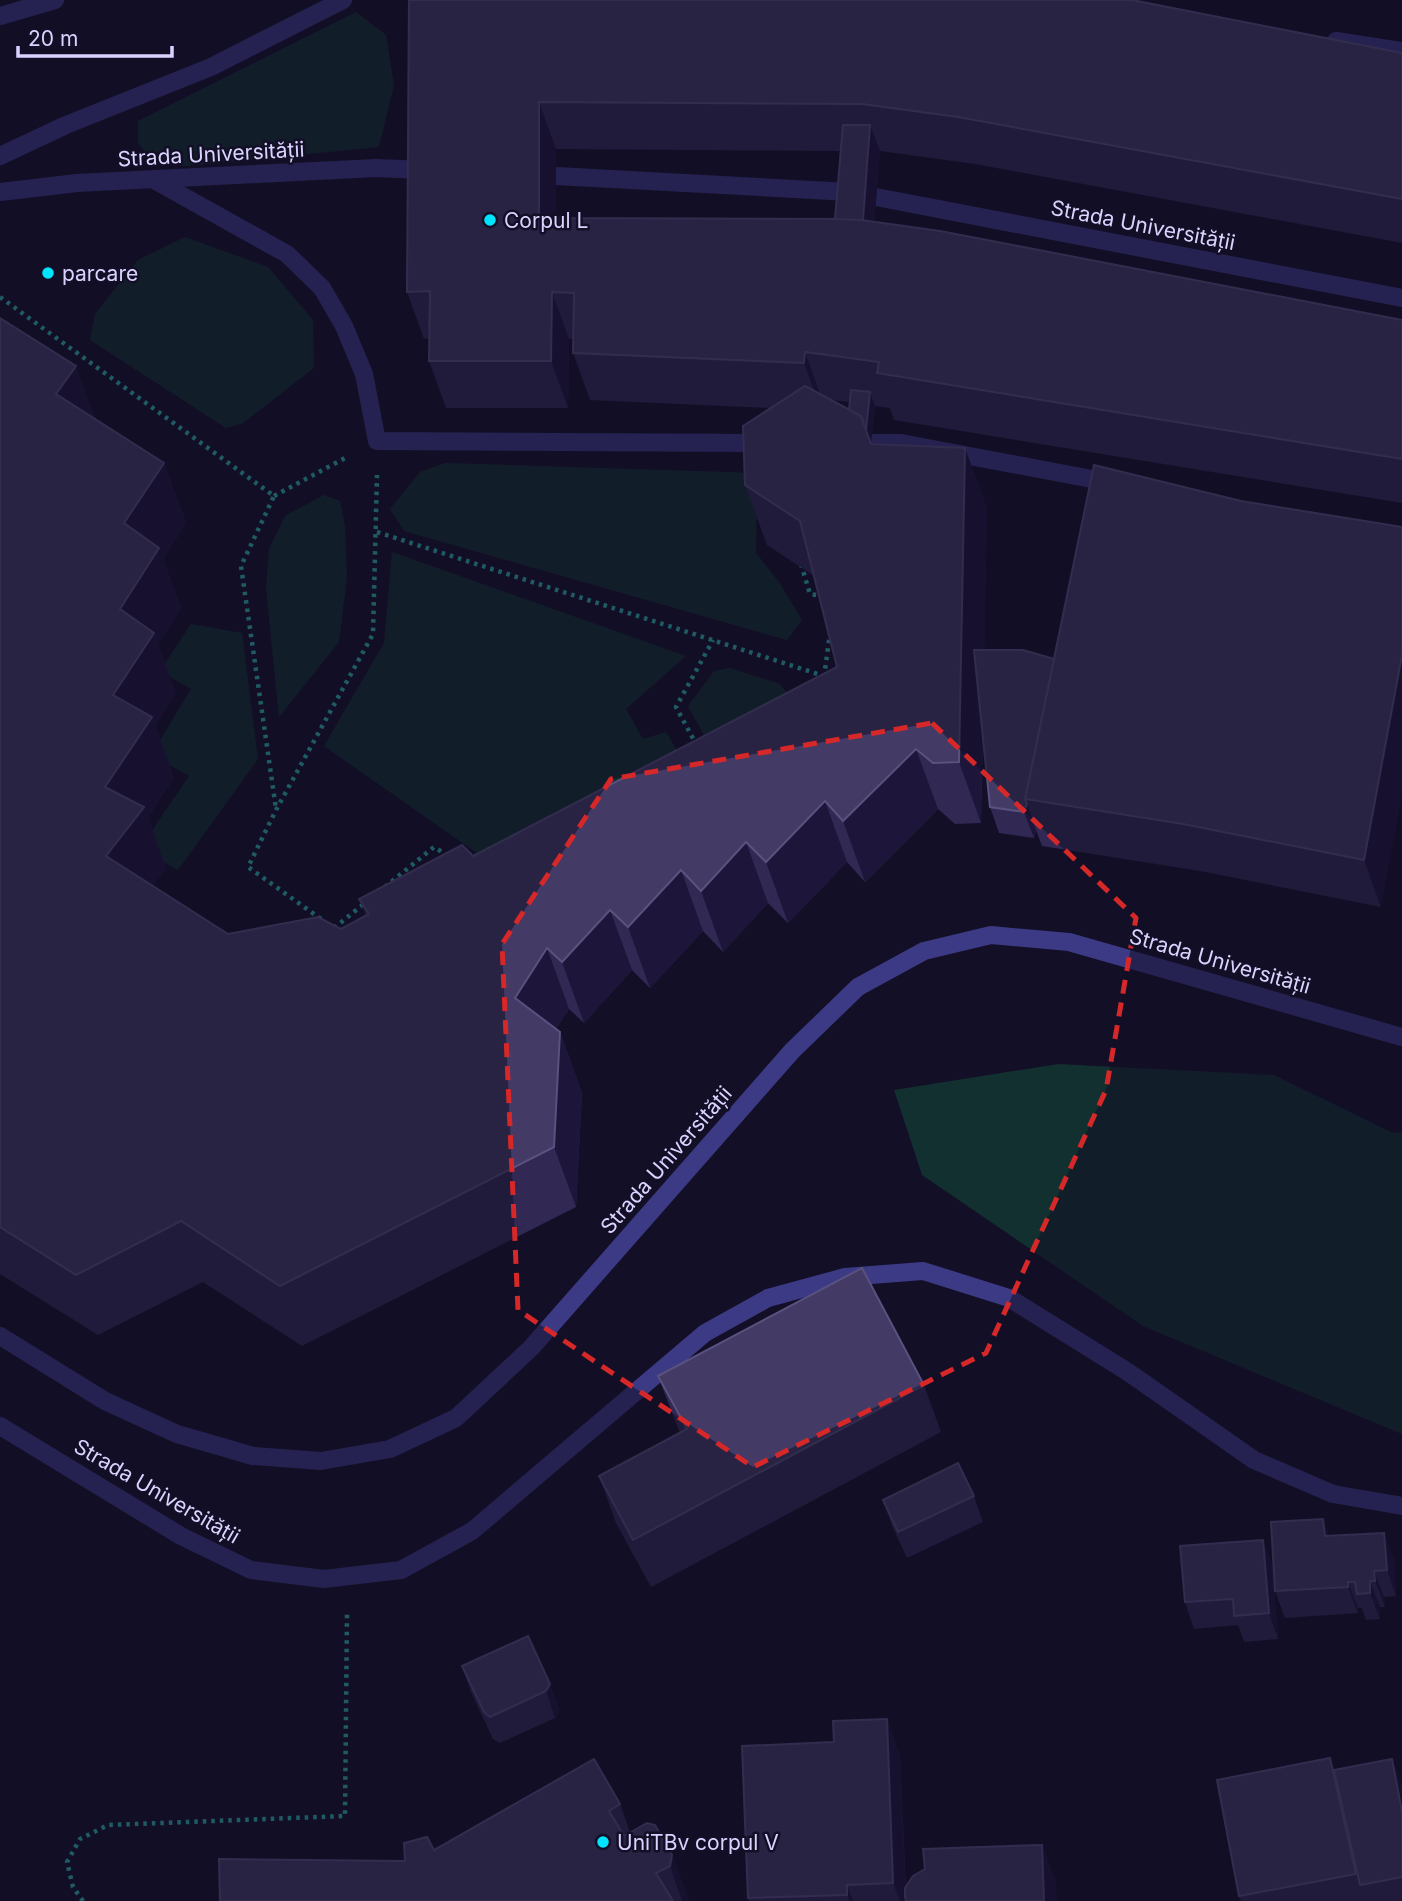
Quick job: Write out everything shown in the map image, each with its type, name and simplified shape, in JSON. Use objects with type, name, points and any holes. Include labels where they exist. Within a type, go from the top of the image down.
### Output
[{"type":"street","points":[[0,16],[55,0]]},
{"type":"street","points":[[0,156],[65,125],[211,67],[343,0]]},
{"type":"street","points":[[1321,38],[1402,51]]},
{"type":"street","name":"Strada Universității","points":[[0,192],[77,183],[376,168],[425,170]]},
{"type":"street","points":[[556,176],[849,191]]},
{"type":"street","points":[[154,180],[287,254],[322,288],[344,326],[364,374],[377,441],[778,443]]},
{"type":"street","name":"Strada Universității","points":[[876,197],[1402,298]]},
{"type":"street","points":[[833,443],[901,443],[1131,487]]},
{"type":"street","name":"Strada Universității","points":[[0,1336],[105,1401],[177,1434],[253,1456],[321,1461],[390,1449],[456,1418],[531,1348],[792,1051],[858,987],[924,951],[991,935],[1069,942],[1402,1037]]},
{"type":"street","name":"Strada Universității","points":[[0,1426],[181,1536],[251,1570],[324,1579],[401,1570],[472,1531],[705,1334],[768,1298],[845,1277],[923,1271],[1009,1298],[1128,1372],[1254,1460],[1333,1493],[1402,1506]]},
{"type":"path","points":[[0,297],[274,496]]},
{"type":"path","points":[[276,810],[241,566],[274,496],[377,441],[373,634],[276,810],[248,867],[334,929],[374,896]]},
{"type":"path","points":[[377,532],[824,676]]},
{"type":"path","points":[[799,558],[810,594],[834,598]]},
{"type":"path","points":[[823,689],[831,624]]},
{"type":"path","points":[[701,755],[676,707],[713,640]]},
{"type":"path","points":[[384,888],[434,846],[456,860]]},
{"type":"path","points":[[83,1901],[73,1887],[66,1862],[80,1839],[108,1825],[345,1816],[348,1576]]},
{"type":"highlighted area","points":[[932,723],[1136,918],[1106,1090],[986,1353],[753,1467],[518,1310],[502,944],[611,779]]},
{"type":"green space","points":[[356,12],[386,35],[394,85],[379,147],[187,166],[155,165],[138,143],[138,121]]},
{"type":"green space","points":[[185,237],[268,267],[313,320],[314,368],[243,423],[226,428],[90,340],[95,314],[138,260]]},
{"type":"green space","points":[[445,463],[757,473],[756,553],[779,582],[802,620],[787,640],[404,531],[390,509],[420,472]]},
{"type":"green space","points":[[324,495],[340,501],[345,526],[347,577],[339,642],[279,717],[266,588],[269,549],[285,516]]},
{"type":"green space","points":[[392,552],[686,656],[626,709],[643,739],[666,732],[688,769],[494,865],[324,746],[384,643]]},
{"type":"green space","points":[[191,624],[242,633],[258,759],[178,870],[140,848],[189,776],[151,755],[191,689],[160,671]]},
{"type":"green space","points":[[730,668],[780,684],[801,711],[705,737],[688,706],[714,671]]},
{"type":"green space","points":[[1058,1064],[1274,1075],[1393,1133],[1402,1132],[1402,1434],[1143,1326],[922,1175],[894,1090]]},
{"type":"building","points":[[409,0],[1132,0],[1402,53],[1402,199],[958,117],[862,104],[539,102],[539,218],[854,219],[940,231],[1402,320],[1402,459],[877,373],[879,362],[805,352],[804,363],[573,353],[574,293],[552,292],[551,361],[429,361],[430,291],[407,292]]},
{"type":"building","points":[[843,125],[870,125],[863,220],[835,219]]},
{"type":"building","points":[[0,318],[76,366],[56,394],[164,463],[124,523],[159,548],[120,609],[154,633],[113,695],[152,717],[105,787],[144,807],[106,856],[228,934],[318,917],[341,929],[369,914],[359,899],[462,845],[473,856],[837,667],[800,521],[745,485],[743,426],[805,386],[861,416],[871,444],[965,448],[959,762],[933,763],[916,749],[843,821],[825,801],[766,862],[746,842],[701,891],[681,870],[628,927],[610,910],[562,962],[547,948],[515,998],[560,1032],[554,1147],[280,1286],[181,1221],[76,1275],[0,1227]]},
{"type":"building","points":[[851,390],[870,392],[866,430],[861,416],[849,410]]},
{"type":"building","points":[[1094,465],[1241,501],[1402,527],[1402,655],[1364,860],[1183,824],[1025,799]]},
{"type":"building","points":[[974,650],[1023,650],[1054,659],[1024,812],[990,807]]},
{"type":"building","points":[[862,1268],[924,1385],[633,1540],[599,1476],[687,1429],[658,1376]]},
{"type":"building","points":[[958,1463],[974,1496],[898,1532],[883,1500]]},
{"type":"building","points":[[1323,1519],[1325,1536],[1384,1533],[1387,1570],[1374,1571],[1375,1581],[1370,1581],[1370,1593],[1357,1594],[1355,1582],[1348,1582],[1348,1587],[1275,1591],[1271,1522]]},
{"type":"building","points":[[1263,1540],[1269,1613],[1234,1616],[1233,1599],[1185,1602],[1180,1546]]},
{"type":"building","points":[[528,1636],[550,1684],[546,1691],[490,1717],[484,1712],[462,1666]]},
{"type":"building","points":[[887,1719],[893,1883],[847,1885],[847,1895],[748,1898],[742,1746],[834,1742],[833,1721]]},
{"type":"building","points":[[1330,1758],[1356,1874],[1239,1896],[1217,1780]]},
{"type":"building","points":[[594,1759],[620,1804],[609,1811],[624,1836],[647,1823],[655,1825],[672,1855],[670,1866],[656,1873],[673,1901],[220,1901],[219,1859],[405,1861],[404,1843],[427,1837],[434,1850]]},
{"type":"building","points":[[1392,1759],[1402,1812],[1402,1877],[1360,1885],[1334,1770]]},
{"type":"building","points":[[1042,1845],[1044,1901],[906,1901],[905,1888],[913,1876],[925,1869],[923,1849]]},
{"type":"place","name":"Corpul L","points":[[490,220]]},
{"type":"place","name":"parcare","points":[[48,273]]},
{"type":"place","name":"UniTBv corpul V","points":[[603,1842]]}]
